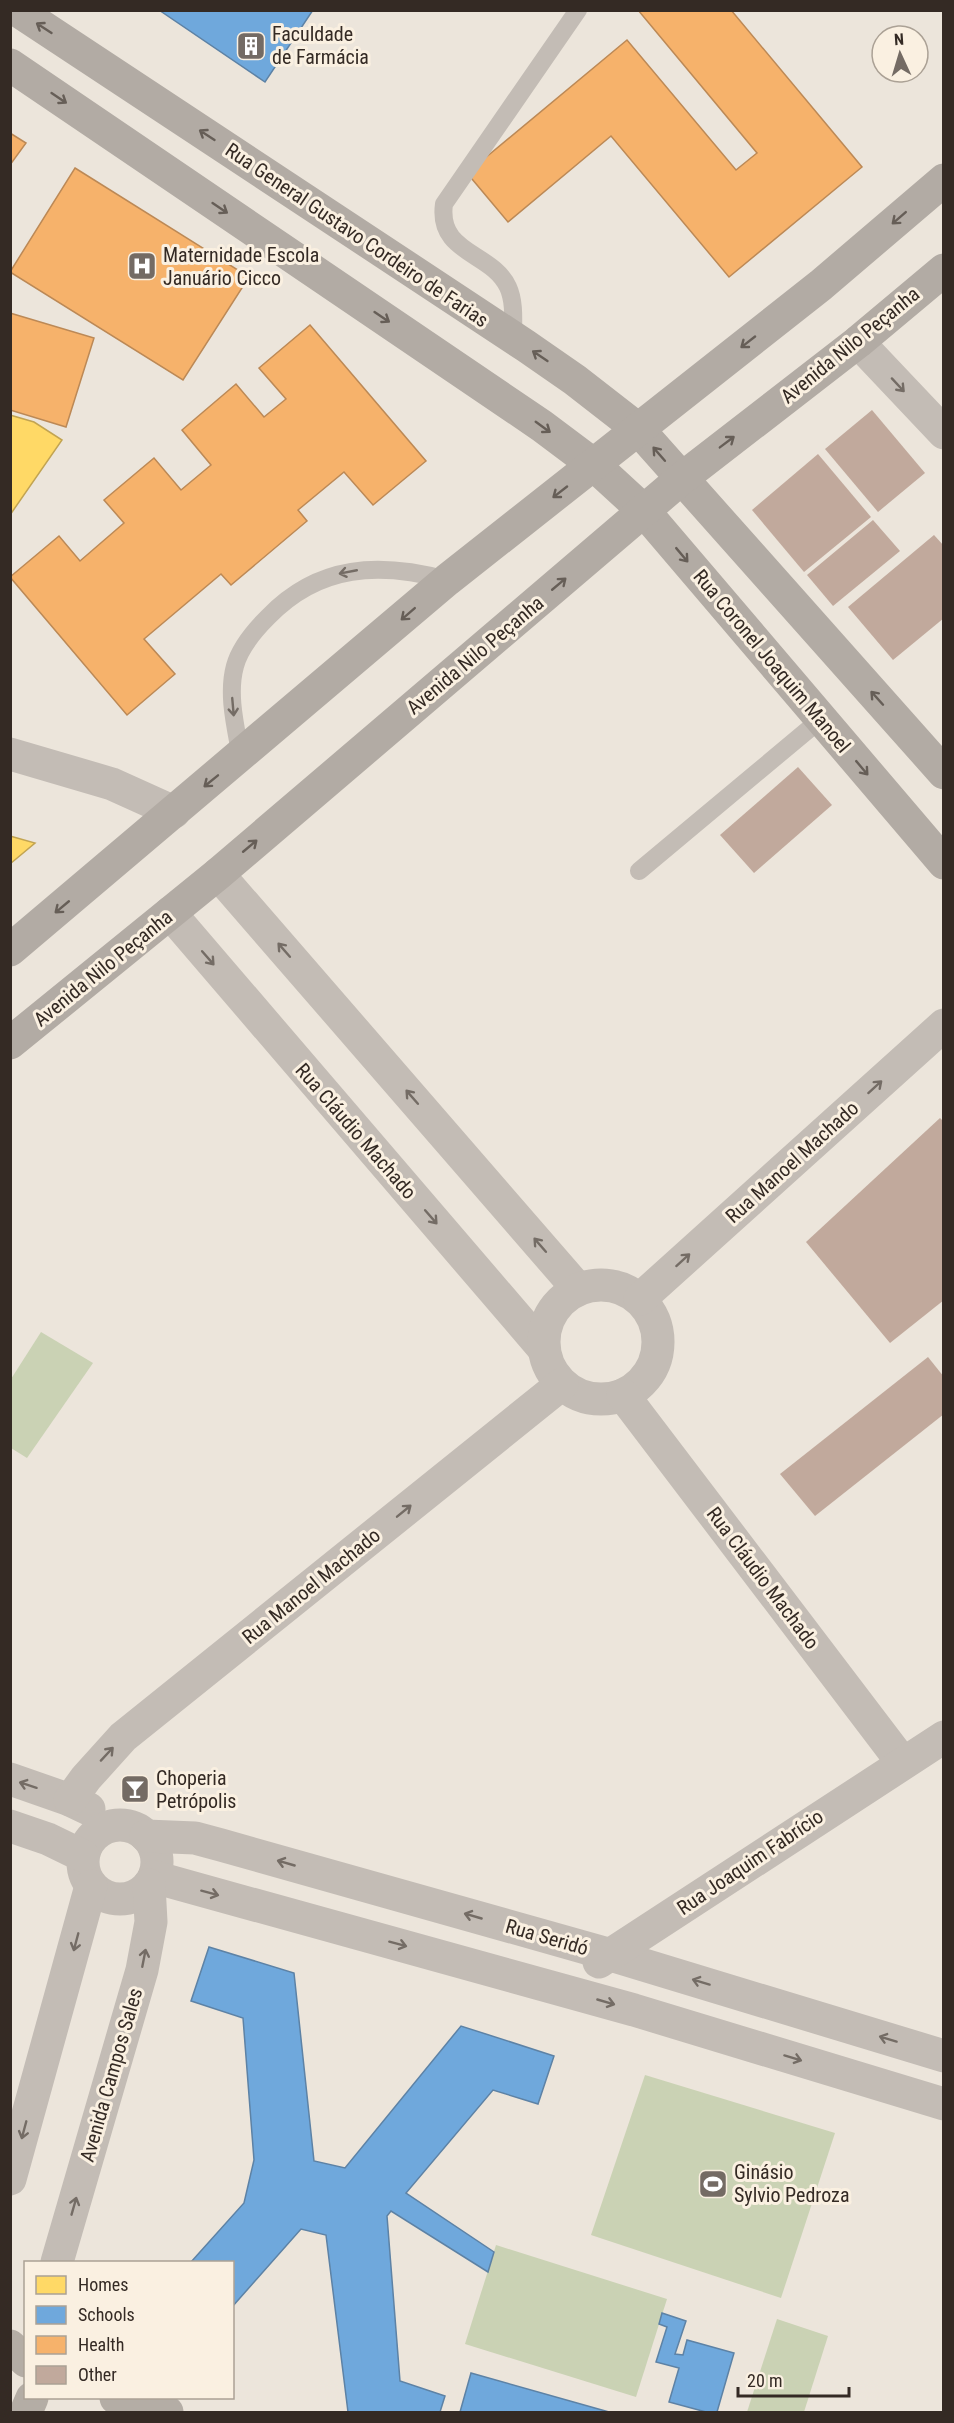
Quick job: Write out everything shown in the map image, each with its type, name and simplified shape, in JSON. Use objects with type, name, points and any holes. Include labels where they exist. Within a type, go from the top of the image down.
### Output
[{"type":"main road","name":"Rua General Gustavo Cordeiro de Farias","points":[[17,10],[575,380],[638,429],[681,479]]},
{"type":"main road","points":[[10,65],[532,419],[594,465]]},
{"type":"main road","points":[[10,950],[241,757],[447,580],[821,285],[944,180]]},
{"type":"main road","name":"Avenida Nilo Peçanha","points":[[10,1043],[218,874],[681,479],[858,342],[944,270]]},
{"type":"main road","name":"Rua Coronel Joaquim Manoel","points":[[594,465],[644,511],[944,863]]},
{"type":"main road","points":[[681,479],[944,773]]},
{"type":"main road","points":[[10,2346],[24,2359]]},
{"type":"main road","points":[[123,2399],[167,2412]]},
{"type":"street","points":[[858,342],[944,433]]},
{"type":"street","points":[[10,754],[112,784],[174,812]]},
{"type":"street","points":[[218,874],[578,1289]]},
{"type":"street","name":"Rua Cláudio Machado","points":[[170,913],[543,1348]]},
{"type":"street","name":"Rua Manoel Machado","points":[[640,1299],[944,1024]]},
{"type":"street","points":[[611,1285],[626,1290],[640,1299],[654,1319],[659,1341],[654,1364],[642,1383],[623,1395],[602,1399],[581,1396],[562,1384],[549,1368],[543,1348],[545,1327],[554,1308],[564,1297],[578,1289],[611,1285]]},
{"type":"street","name":"Rua Manoel Machado","points":[[70,1800],[86,1778],[123,1737],[562,1384]]},
{"type":"street","name":"Rua Cláudio Machado","points":[[623,1395],[902,1762]]},
{"type":"street","name":"Rua Joaquim Fabrício","points":[[557,1988],[902,1762],[944,1737]]},
{"type":"street","name":"Rua Seridó","points":[[10,1779],[70,1800],[133,1830],[195,1838],[221,1845],[610,1955],[944,2056]]},
{"type":"street","points":[[10,1826],[48,1839],[87,1871],[107,1896],[116,1899],[135,1896],[151,1881],[157,1860],[133,1830],[101,1830],[92,1837],[87,1871],[10,2179]]},
{"type":"street","points":[[151,1881],[557,1988],[944,2104]]},
{"type":"street","name":"Avenida Campos Sales","points":[[57,2261],[142,1970],[151,1922],[151,1881]]},
{"type":"lane","points":[[513,338],[509,289],[494,270],[450,236],[445,227],[444,204],[578,10]]},
{"type":"lane","points":[[241,757],[232,688],[235,665],[257,628],[279,605],[303,588],[330,576],[357,570],[387,568],[447,580]]},
{"type":"lane","points":[[639,871],[821,719]]},
{"type":"green space","points":[[41,1332],[93,1363],[27,1458],[11,1448],[11,1379]]},
{"type":"green space","name":"Ginásio Sylvio Pedroza","points":[[645,2075],[835,2133],[781,2298],[591,2235]]},
{"type":"green space","points":[[496,2245],[667,2299],[636,2397],[465,2344]]},
{"type":"green space","points":[[777,2319],[828,2336],[804,2412],[747,2412]]},
{"type":"building: Homes","points":[[10,415],[34,422],[62,440],[10,515]]},
{"type":"building: Homes","points":[[10,836],[35,843],[10,864]]},
{"type":"building: Schools","name":"Faculdade de Farmácia","points":[[159,10],[313,10],[265,82]]},
{"type":"building: Schools","points":[[209,1947],[294,1973],[314,2161],[345,2168],[461,2026],[554,2056],[538,2104],[493,2090],[406,2193],[494,2252],[488,2272],[391,2211],[387,2216],[400,2381],[445,2396],[440,2412],[348,2412],[326,2235],[301,2229],[234,2305],[234,2261],[192,2261],[244,2203],[254,2160],[243,2018],[191,2001]]},
{"type":"building: Schools","points":[[662,2313],[686,2321],[675,2354],[683,2355],[687,2340],[734,2353],[717,2412],[706,2412],[669,2402],[679,2368],[656,2362],[667,2327],[659,2324]]},
{"type":"building: Schools","points":[[471,2373],[609,2412],[460,2412]]},
{"type":"building: Health","points":[[638,10],[731,10],[862,167],[729,277],[611,136],[508,222],[467,173],[627,40],[736,170],[757,153]]},
{"type":"building: Health","points":[[10,133],[26,143],[10,165]]},
{"type":"building: Health","points":[[75,168],[249,277],[183,380],[10,272]]},
{"type":"building: Health","points":[[10,313],[94,338],[66,427],[10,410]]},
{"type":"building: Health","points":[[310,325],[426,461],[373,505],[344,472],[298,510],[307,521],[231,585],[221,574],[144,639],[175,674],[127,715],[10,577],[59,536],[80,561],[124,523],[104,500],[154,458],[181,490],[211,465],[182,430],[236,384],[264,417],[286,399],[259,368]]},
{"type":"building: Other","points":[[872,410],[925,473],[878,512],[825,449]]},
{"type":"building: Other","points":[[818,454],[871,517],[804,572],[752,510]]},
{"type":"building: Other","points":[[873,520],[900,551],[833,606],[807,575]]},
{"type":"building: Other","points":[[934,535],[944,546],[944,618],[893,660],[848,607]]},
{"type":"building: Other","points":[[798,767],[832,805],[754,873],[720,835]]},
{"type":"building: Other","points":[[940,1118],[944,1122],[944,1300],[890,1343],[806,1242]]},
{"type":"building: Other","points":[[928,1357],[944,1377],[944,1414],[815,1516],[780,1474]]},
{"type":"place","name":"Faculdade de Farmácia","points":[[251,46]]},
{"type":"place","name":"Maternidade Escola Januário Cicco","points":[[142,266]]},
{"type":"place","name":"Choperia Petrópolis","points":[[135,1789]]},
{"type":"place","name":"Ginásio Sylvio Pedroza","points":[[713,2184]]}]
